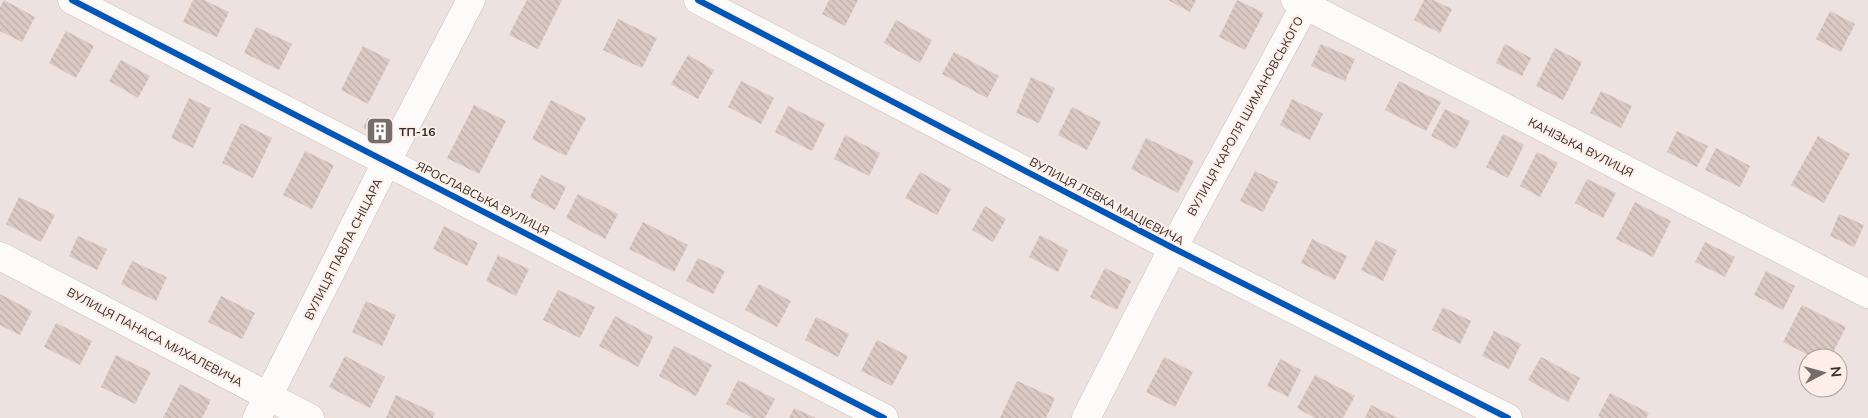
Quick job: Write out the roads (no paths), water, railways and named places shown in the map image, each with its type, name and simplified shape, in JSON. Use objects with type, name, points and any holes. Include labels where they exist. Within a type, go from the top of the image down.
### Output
[{"type":"street","name":"ЯРОСЛАВСЬКА ВУЛИЦЯ","points":[[72,0],[884,418]]},
{"type":"street","name":"ВУЛИЦЯ ПАВЛА СНІЦАРА","points":[[263,407],[387,161],[471,0]]},
{"type":"street","name":"ВУЛИЦЯ ЛЕВКА МАЦІЄВИЧА","points":[[698,0],[1173,248],[1508,418]]},
{"type":"street","name":"ВУЛИЦЯ КАРОЛЯ ШИМАНОВСЬКОГО","points":[[1086,418],[1303,2]]},
{"type":"street","name":"КАНІЗЬКА ВУЛИЦЯ","points":[[1303,2],[1868,294]]},
{"type":"street","name":"ВУЛИЦЯ ПАНАСА МИХАЛЕВИЧА","points":[[0,256],[263,407],[310,418]]},
{"type":"place","name":"ТП-16","points":[[380,131]]}]
